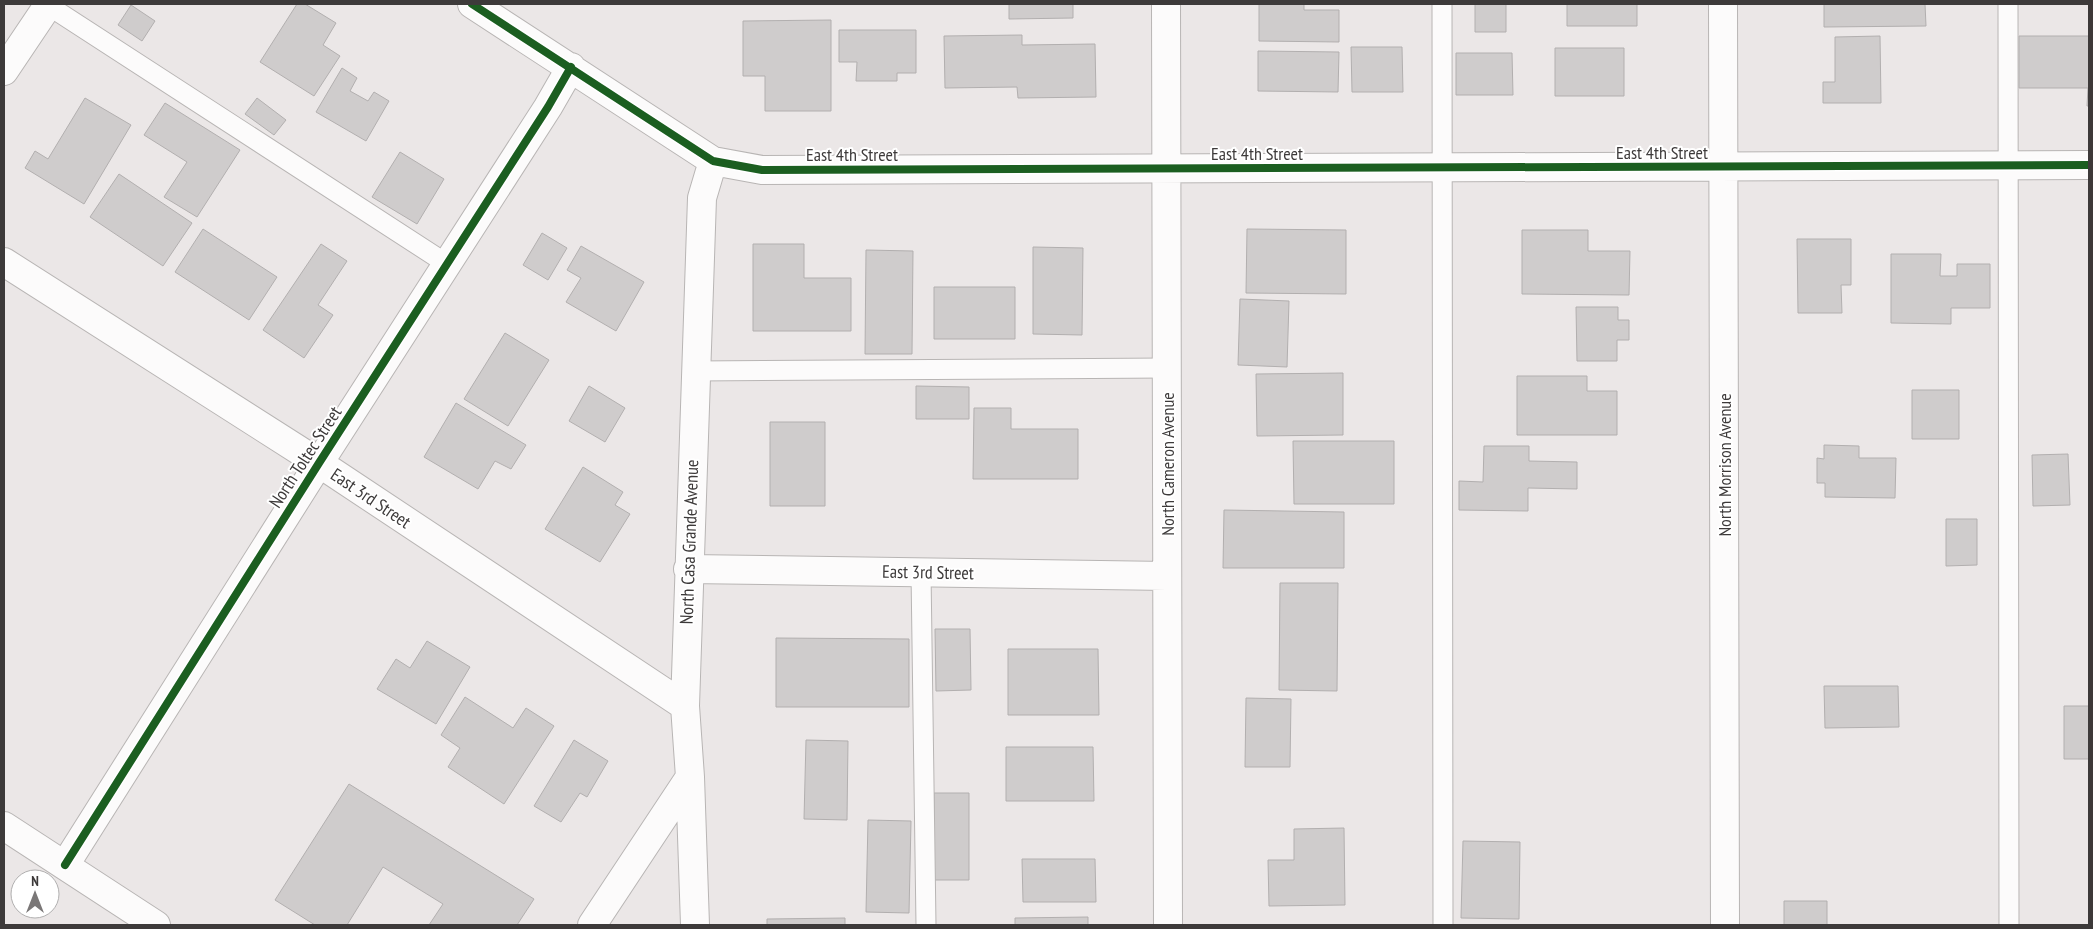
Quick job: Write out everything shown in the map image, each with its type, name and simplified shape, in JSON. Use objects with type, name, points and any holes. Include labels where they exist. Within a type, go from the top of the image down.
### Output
[{"type":"street","points":[[4,71],[47,4]]},
{"type":"street","name":"East 4th Street","points":[[472,4],[713,161],[762,170],[2089,165]]},
{"type":"street","name":"North Cameron Avenue","points":[[1166,4],[1168,925]]},
{"type":"street","name":"North Morrison Avenue","points":[[1723,4],[1725,925]]},
{"type":"street","name":"North Toltec Street","points":[[65,864],[571,67]]},
{"type":"street","name":"North Casa Grande Avenue","points":[[695,925],[690,777],[685,706],[688,569],[702,198],[713,161]]},
{"type":"street","name":"East 3rd Street","points":[[4,262],[318,463],[685,706]]},
{"type":"street","name":"East 3rd Street","points":[[688,569],[1167,576]]},
{"type":"street","points":[[592,925],[690,777]]},
{"type":"street","points":[[4,826],[156,925]]},
{"type":"lane","points":[[47,4],[447,264]]},
{"type":"lane","points":[[1442,4],[1443,925]]},
{"type":"lane","points":[[2008,4],[2009,925]]},
{"type":"lane","points":[[695,371],[1167,368]]},
{"type":"lane","points":[[920,572],[926,925]]},
{"type":"building","points":[[297,4],[305,4],[336,23],[323,45],[340,56],[314,96],[260,62]]},
{"type":"building","points":[[1009,4],[1073,4],[1073,18],[1009,19]]},
{"type":"building","points":[[1259,4],[1304,4],[1304,10],[1339,10],[1339,42],[1259,41]]},
{"type":"building","points":[[1475,4],[1506,4],[1506,32],[1475,32]]},
{"type":"building","points":[[1567,4],[1637,4],[1637,26],[1567,26]]},
{"type":"building","points":[[1824,4],[1925,4],[1926,26],[1824,27]]},
{"type":"building","points":[[131,5],[155,21],[142,41],[118,25]]},
{"type":"building","points":[[831,20],[831,111],[765,111],[765,76],[743,76],[743,21]]},
{"type":"building","points":[[839,30],[916,30],[916,73],[897,73],[897,81],[856,81],[857,62],[839,62]]},
{"type":"building","points":[[1022,35],[1022,45],[1095,44],[1096,97],[1018,98],[1017,87],[945,88],[944,36]]},
{"type":"building","points":[[1880,36],[1881,103],[1823,103],[1823,82],[1835,82],[1835,37]]},
{"type":"building","points":[[2019,36],[2089,36],[2089,106],[2087,106],[2088,88],[2019,88]]},
{"type":"building","points":[[1351,47],[1402,47],[1403,92],[1352,92]]},
{"type":"building","points":[[1555,48],[1624,48],[1624,96],[1555,96]]},
{"type":"building","points":[[1258,51],[1339,52],[1338,92],[1258,91]]},
{"type":"building","points":[[1456,53],[1512,53],[1513,95],[1456,95]]},
{"type":"building","points":[[342,68],[357,78],[350,91],[368,101],[374,92],[389,101],[366,141],[316,112]]},
{"type":"building","points":[[85,98],[131,125],[84,204],[25,168],[35,151],[48,159]]},
{"type":"building","points":[[257,98],[286,120],[274,135],[245,114]]},
{"type":"building","points":[[165,103],[240,150],[197,217],[164,197],[187,162],[144,135]]},
{"type":"building","points":[[400,152],[444,179],[417,224],[372,197]]},
{"type":"building","points":[[119,174],[192,223],[163,266],[90,217]]},
{"type":"building","points":[[203,229],[277,277],[249,320],[175,272]]},
{"type":"building","points":[[1247,229],[1346,230],[1346,294],[1246,293]]},
{"type":"building","points":[[1522,230],[1588,230],[1588,251],[1630,251],[1629,295],[1522,294]]},
{"type":"building","points":[[542,233],[567,248],[548,280],[523,265]]},
{"type":"building","points":[[1797,239],[1851,239],[1851,285],[1841,285],[1842,313],[1798,313]]},
{"type":"building","points":[[321,244],[347,261],[318,305],[333,315],[304,358],[263,330]]},
{"type":"building","points":[[753,244],[804,244],[804,278],[851,278],[851,331],[753,331]]},
{"type":"building","points":[[581,246],[644,282],[616,331],[566,302],[581,278],[567,270]]},
{"type":"building","points":[[1033,247],[1083,248],[1082,335],[1033,334]]},
{"type":"building","points":[[866,250],[913,251],[912,354],[865,354]]},
{"type":"building","points":[[1891,254],[1941,254],[1940,276],[1957,276],[1957,264],[1990,264],[1990,308],[1951,308],[1951,324],[1891,323]]},
{"type":"building","points":[[934,287],[1015,287],[1015,339],[934,339]]},
{"type":"building","points":[[1240,299],[1289,301],[1287,367],[1238,365]]},
{"type":"building","points":[[1576,307],[1618,307],[1618,320],[1629,320],[1629,340],[1617,340],[1617,361],[1577,361]]},
{"type":"building","points":[[505,333],[549,360],[508,426],[464,399]]},
{"type":"building","points":[[1343,373],[1343,435],[1257,436],[1256,374]]},
{"type":"building","points":[[1517,376],[1587,376],[1587,391],[1617,391],[1617,435],[1517,435]]},
{"type":"building","points":[[589,386],[625,408],[605,442],[569,421]]},
{"type":"building","points":[[916,386],[969,387],[969,419],[916,419]]},
{"type":"building","points":[[1912,390],[1959,390],[1959,439],[1912,439]]},
{"type":"building","points":[[456,403],[526,445],[511,469],[495,461],[478,489],[424,457]]},
{"type":"building","points":[[974,408],[1011,408],[1011,429],[1078,429],[1078,479],[973,479]]},
{"type":"building","points":[[770,422],[825,422],[825,506],[770,506]]},
{"type":"building","points":[[1293,441],[1394,441],[1394,504],[1294,504]]},
{"type":"building","points":[[1824,445],[1859,446],[1859,458],[1896,458],[1895,498],[1825,497],[1825,483],[1817,483],[1817,458],[1824,459]]},
{"type":"building","points":[[1484,446],[1529,446],[1529,461],[1577,462],[1577,489],[1528,488],[1528,511],[1459,510],[1459,481],[1483,482]]},
{"type":"building","points":[[2068,454],[2070,505],[2033,506],[2032,455]]},
{"type":"building","points":[[583,467],[623,492],[615,505],[630,514],[600,562],[545,529]]},
{"type":"building","points":[[1224,510],[1344,512],[1344,568],[1223,568]]},
{"type":"building","points":[[1946,519],[1977,519],[1977,565],[1946,566]]},
{"type":"building","points":[[1280,583],[1338,583],[1337,691],[1279,690]]},
{"type":"building","points":[[935,629],[970,629],[971,690],[936,691]]},
{"type":"building","points":[[776,638],[909,639],[909,707],[776,707]]},
{"type":"building","points":[[427,641],[470,667],[436,724],[377,689],[396,659],[410,668]]},
{"type":"building","points":[[1008,649],[1098,649],[1099,715],[1008,715]]},
{"type":"building","points":[[1824,686],[1898,686],[1899,727],[1825,728]]},
{"type":"building","points":[[465,697],[513,728],[526,708],[554,726],[504,804],[448,767],[460,748],[441,735]]},
{"type":"building","points":[[1246,698],[1291,699],[1290,767],[1245,767]]},
{"type":"building","points":[[2064,706],[2089,706],[2089,759],[2064,759]]},
{"type":"building","points":[[574,740],[608,761],[587,797],[580,793],[561,822],[534,806]]},
{"type":"building","points":[[806,740],[848,741],[847,820],[804,819]]},
{"type":"building","points":[[1006,747],[1093,747],[1094,801],[1006,801]]},
{"type":"building","points":[[349,784],[534,899],[517,925],[429,925],[443,904],[383,867],[347,925],[315,925],[275,900]]},
{"type":"building","points":[[934,793],[969,793],[969,880],[934,880]]},
{"type":"building","points":[[868,820],[911,821],[909,913],[866,912]]},
{"type":"building","points":[[1344,828],[1345,905],[1269,906],[1268,860],[1294,860],[1294,829]]},
{"type":"building","points":[[1463,841],[1520,842],[1519,919],[1461,918]]},
{"type":"building","points":[[1022,859],[1095,859],[1096,902],[1023,902]]},
{"type":"building","points":[[1784,901],[1827,901],[1827,925],[1784,925]]},
{"type":"building","points":[[1088,917],[1088,925],[1015,925],[1015,918]]},
{"type":"building","points":[[845,918],[845,925],[767,925],[767,919]]},
{"type":"cycle path","points":[[472,4],[713,161],[762,170],[2089,165]]},
{"type":"cycle path","points":[[65,865],[319,463],[548,107],[571,67]]}]
